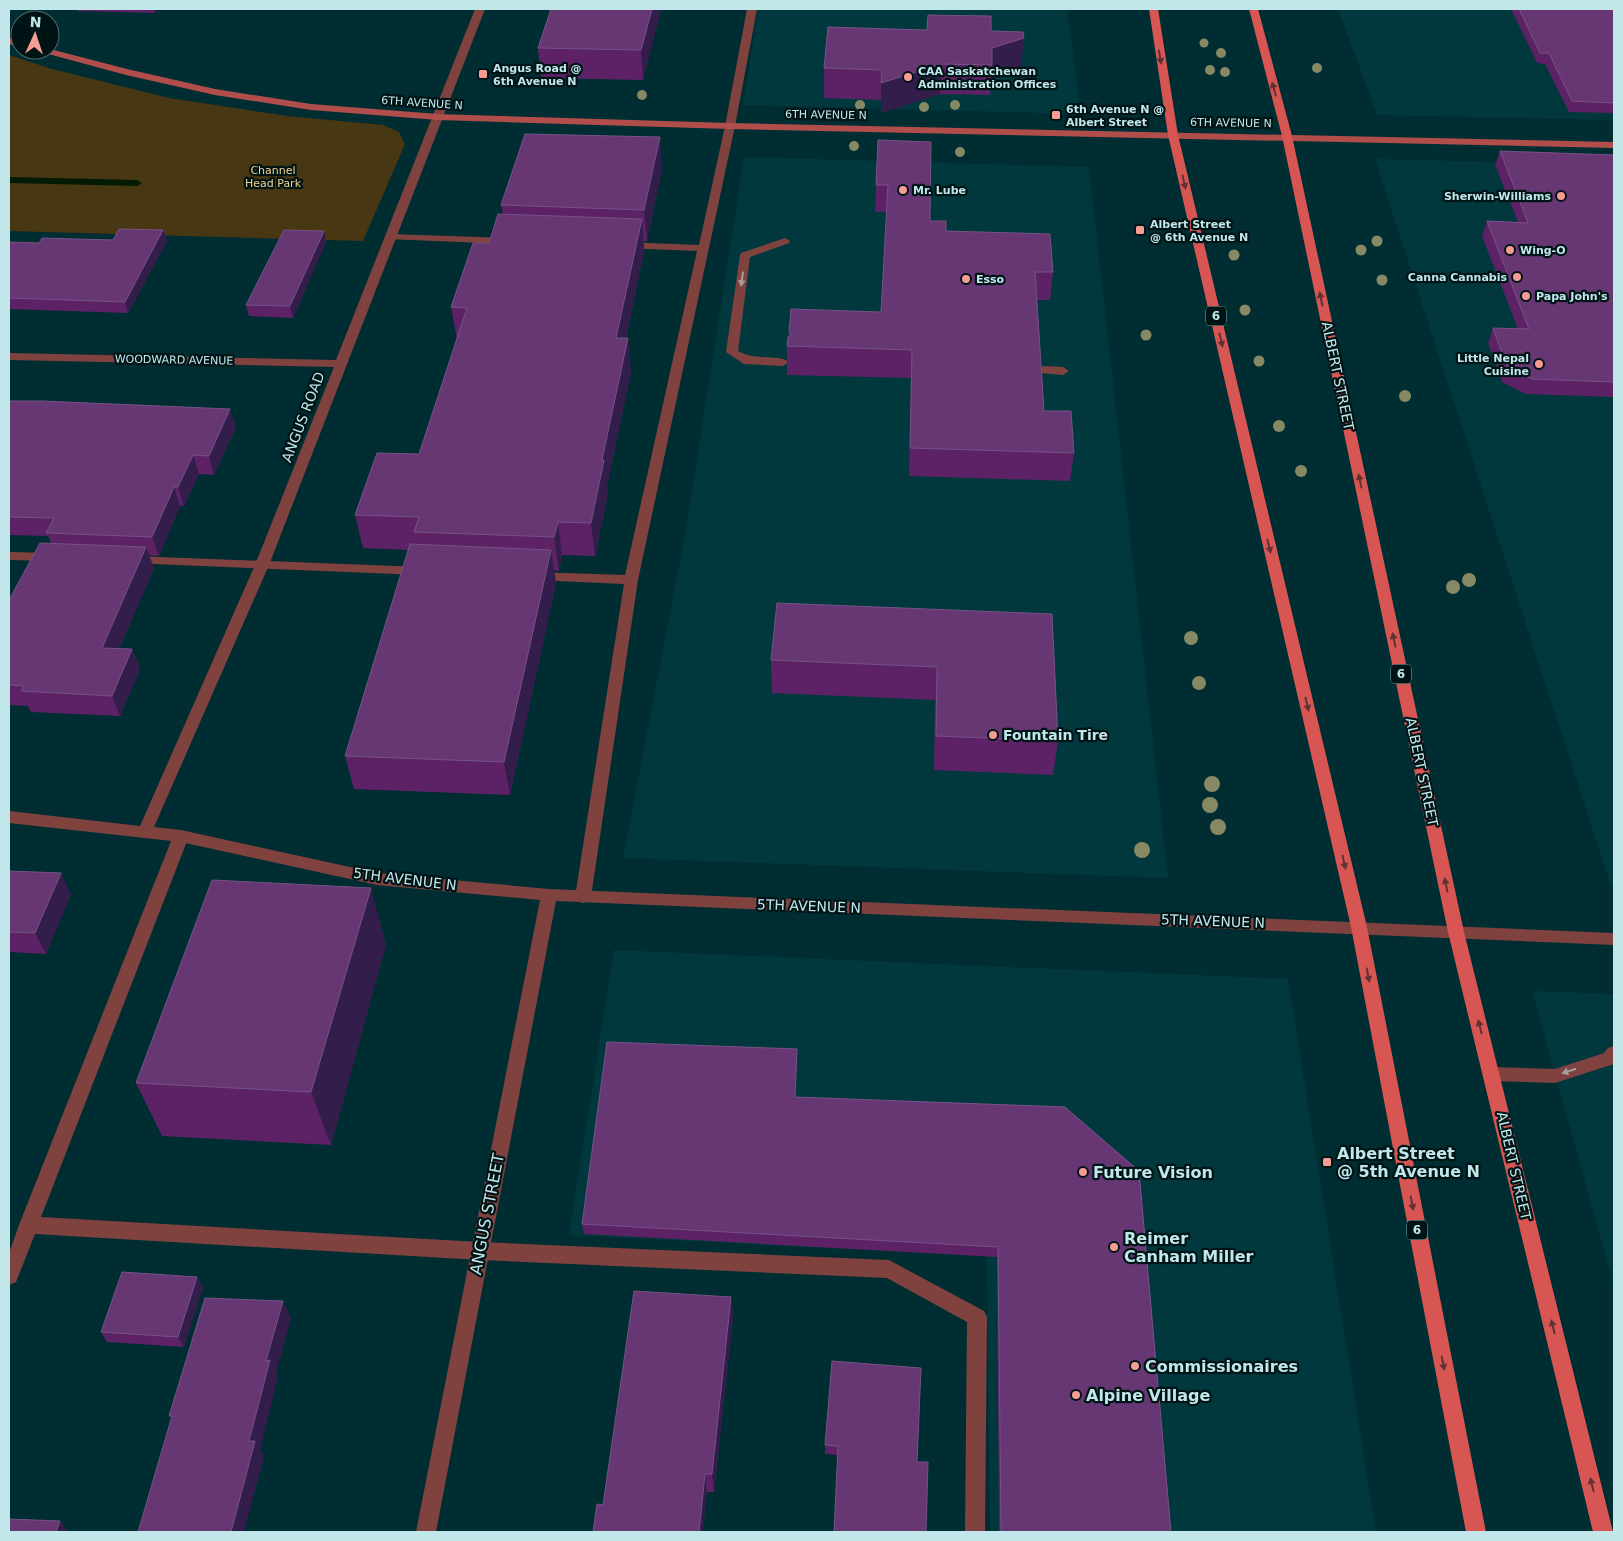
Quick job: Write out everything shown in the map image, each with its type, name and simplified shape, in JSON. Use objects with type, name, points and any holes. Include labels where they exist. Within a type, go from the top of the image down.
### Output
[{"type":"main road","name":"6","points":[[1153,9],[1173,135],[1359,927],[1476,1532]]},
{"type":"main road","name":"ALBERT STREET","points":[[1252,9],[1287,136],[1456,932],[1603,1532]]},
{"type":"street","name":"ANGUS ROAD","points":[[144,831],[262,565],[480,9]]},
{"type":"street","points":[[583,897],[631,580],[730,126],[752,9]]},
{"type":"street","name":"6TH AVENUE N","points":[[60,54],[126,72],[214,92],[311,107],[438,117],[730,126],[1287,136],[1614,145]]},
{"type":"street","points":[[390,237],[517,242]]},
{"type":"street","points":[[783,362],[744,360],[732,352],[745,255],[785,241]]},
{"type":"street","points":[[615,245],[703,248]]},
{"type":"street","name":"WOODWARD AVENUE","points":[[9,356],[340,364]]},
{"type":"street","points":[[1044,370],[1064,371]]},
{"type":"street","points":[[9,556],[67,558]]},
{"type":"street","points":[[116,560],[431,572]]},
{"type":"street","points":[[521,575],[631,580]]},
{"type":"street","name":"5TH AVENUE N","points":[[9,817],[181,836],[377,879],[549,895],[1614,939]]},
{"type":"street","points":[[9,1276],[181,836]]},
{"type":"street","name":"ANGUS STREET","points":[[426,1532],[549,895]]},
{"type":"street","points":[[1492,1074],[1555,1076],[1610,1058],[1614,1053]]},
{"type":"street","points":[[28,1226],[480,1251],[890,1269],[977,1317],[975,1532]]},
{"type":"shaded area","points":[[758,9],[1067,9],[1081,114],[743,105]]},
{"type":"shaded area","points":[[1338,9],[1614,9],[1614,120],[1377,115]]},
{"type":"shaded area","points":[[744,157],[1089,167],[1168,878],[623,858],[686,530]]},
{"type":"shaded area","points":[[1375,159],[1614,165],[1614,886],[1611,886]]},
{"type":"shaded area","points":[[614,950],[1288,979],[1376,1532],[990,1532],[987,1256],[569,1235]]},
{"type":"shaded area","points":[[1532,991],[1614,994],[1614,1286]]},
{"type":"green space","name":"Channel Head Park","points":[[9,55],[10,60],[24,60],[52,69],[169,98],[287,116],[383,125],[399,132],[405,144],[363,241],[9,231]]},
{"type":"building","points":[[551,9],[652,9],[641,50],[538,48]]},
{"type":"building","points":[[1519,9],[1614,9],[1614,103],[1572,101],[1549,53],[1540,53]]},
{"type":"building","points":[[928,15],[991,16],[991,31],[1023,32],[1024,38],[992,48],[992,65],[942,64],[881,83],[882,70],[824,68],[828,27],[927,30]]},
{"type":"building","points":[[525,134],[660,137],[644,210],[501,205]]},
{"type":"building","points":[[878,140],[931,142],[930,221],[946,221],[946,231],[1050,234],[1053,272],[1035,272],[1044,411],[1071,411],[1074,453],[910,448],[912,350],[787,346],[788,337],[791,335],[789,332],[791,309],[881,312],[888,185],[876,185]]},
{"type":"building","points":[[1500,151],[1614,155],[1614,382],[1532,379],[1507,367],[1493,328],[1529,329],[1487,221],[1528,223]]},
{"type":"building","points":[[498,214],[642,219],[616,338],[628,338],[602,460],[604,460],[591,523],[558,522],[554,537],[414,532],[419,517],[355,515],[377,453],[419,454],[467,308],[451,307],[473,243],[489,243]]},
{"type":"building","points":[[119,229],[163,230],[125,302],[9,298],[9,242],[39,243],[42,238],[113,240]]},
{"type":"building","points":[[284,230],[324,231],[290,306],[246,305]]},
{"type":"building","points":[[9,401],[230,409],[209,456],[193,455],[178,487],[174,487],[152,537],[46,533],[54,518],[9,517]]},
{"type":"building","points":[[40,543],[146,547],[102,648],[132,649],[112,696],[21,691],[24,686],[9,685],[9,600]]},
{"type":"building","points":[[410,544],[551,550],[504,762],[345,756]]},
{"type":"building","points":[[777,603],[1052,614],[1058,741],[936,736],[937,667],[771,660]]},
{"type":"building","points":[[9,871],[61,873],[35,933],[9,932]]},
{"type":"building","points":[[212,880],[371,888],[311,1092],[136,1083]]},
{"type":"building","name":"Alpine Village","points":[[607,1042],[797,1049],[795,1097],[1065,1107],[1139,1171],[1171,1532],[1001,1532],[998,1247],[582,1224]]},
{"type":"building","points":[[122,1272],[197,1277],[178,1337],[101,1332]]},
{"type":"building","points":[[634,1291],[731,1297],[712,1474],[705,1474],[699,1532],[593,1532],[597,1504],[603,1505]]},
{"type":"building","points":[[205,1298],[283,1301],[266,1361],[270,1360],[249,1441],[255,1441],[231,1532],[138,1532],[172,1416],[169,1416]]},
{"type":"building","points":[[832,1361],[921,1368],[917,1462],[928,1462],[926,1532],[834,1532],[838,1446],[825,1445]]},
{"type":"building","points":[[9,1519],[60,1521],[56,1532],[9,1532]]},
{"type":"waterway","points":[[9,180],[137,183]]},
{"type":"place","name":"Angus Road @ 6th Avenue N","points":[[483,74]]},
{"type":"place","name":"CAA Saskatchewan Administration Offices","points":[[908,77]]},
{"type":"place","name":"6th Avenue N @ Albert Street","points":[[1056,115]]},
{"type":"place","name":"Mr. Lube","points":[[903,190]]},
{"type":"place","name":"Sherwin-Williams","points":[[1561,196]]},
{"type":"place","name":"Albert Street @ 6th Avenue N","points":[[1140,230]]},
{"type":"place","name":"Wing-O","points":[[1510,250]]},
{"type":"place","name":"Canna Cannabis","points":[[1517,277]]},
{"type":"place","name":"Esso","points":[[966,279]]},
{"type":"place","name":"Papa John's","points":[[1526,296]]},
{"type":"place","name":"Little Nepal Cuisine","points":[[1539,364]]},
{"type":"place","name":"Fountain Tire","points":[[993,735]]},
{"type":"place","name":"Albert Street @ 5th Avenue N","points":[[1327,1162]]},
{"type":"place","name":"Future Vision","points":[[1083,1172]]},
{"type":"place","name":"Reimer Canham Miller","points":[[1114,1247]]},
{"type":"place","name":"Commissionaires","points":[[1135,1366]]},
{"type":"place","name":"Alpine Village","points":[[1076,1395]]}]
